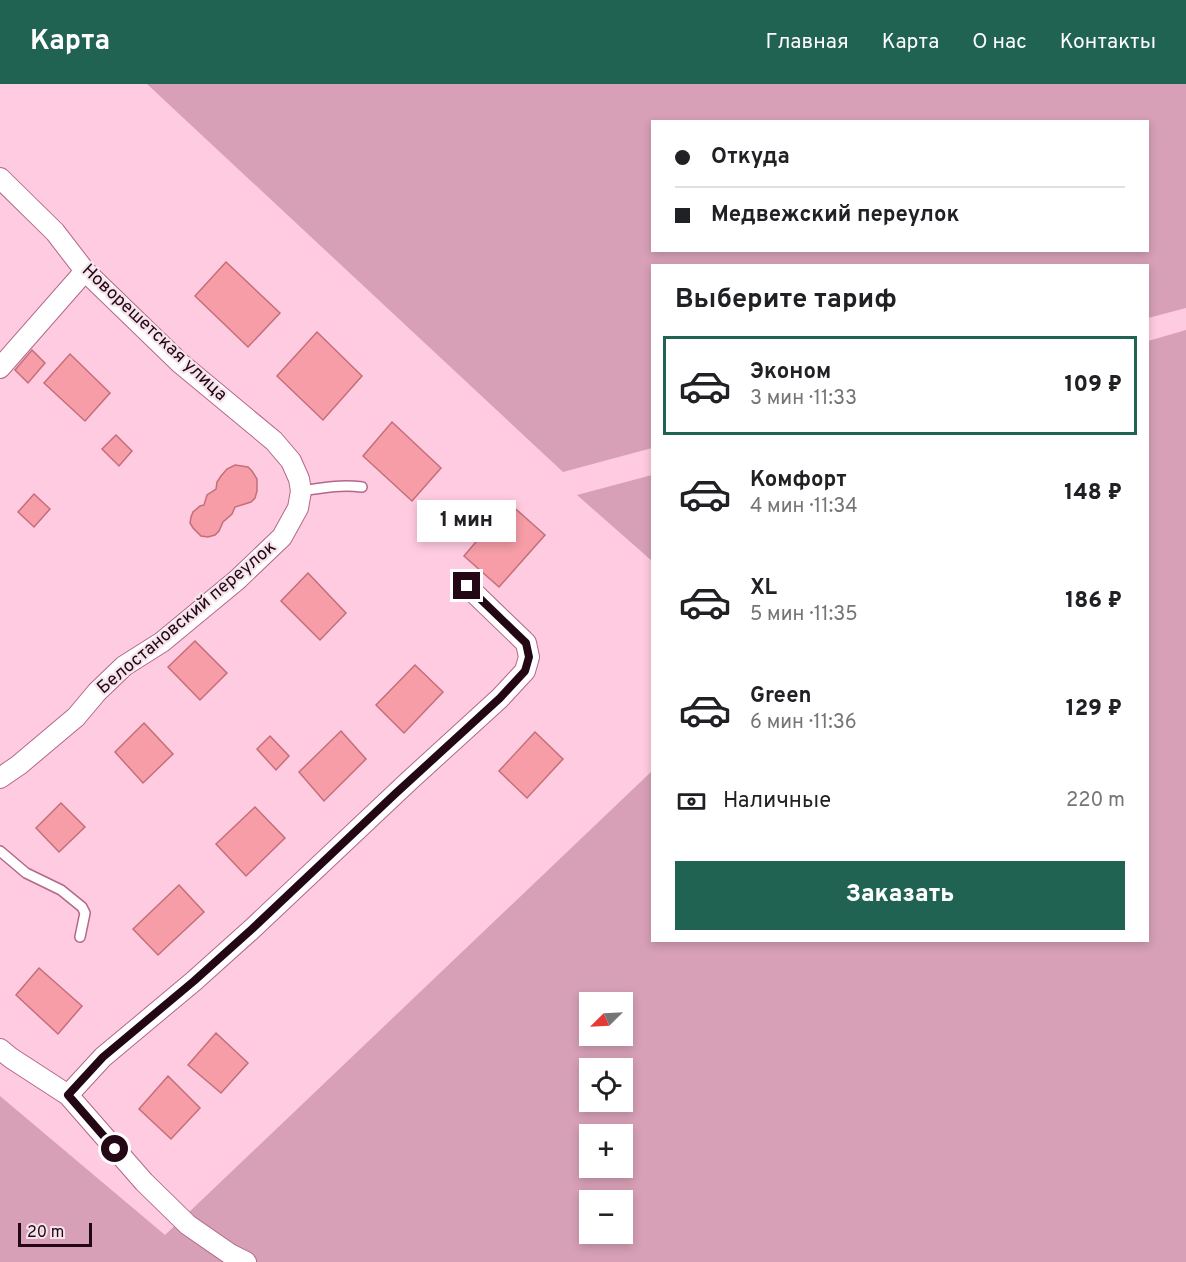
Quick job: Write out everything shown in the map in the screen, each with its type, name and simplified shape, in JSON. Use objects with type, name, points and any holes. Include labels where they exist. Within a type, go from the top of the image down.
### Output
[{"type":"street","name":"Новорешетская улица","points":[[0,178],[55,232],[85,271],[180,363],[274,441],[291,460],[301,491]]},
{"type":"street","points":[[0,368],[85,271]]},
{"type":"street","name":"Белостановский переулок","points":[[0,778],[76,717],[97,692],[124,666],[162,642],[237,580],[275,544],[282,537],[297,508],[301,491]]},
{"type":"street","points":[[68,1095],[103,1057],[252,929],[500,698],[525,671],[529,657],[526,643],[467,586]]},
{"type":"street","points":[[0,1049],[68,1095],[144,1182],[188,1225],[230,1254],[246,1262]]},
{"type":"lane","points":[[301,491],[351,485],[362,487]]},
{"type":"lane","points":[[0,851],[26,873],[61,890],[82,907],[85,913],[80,937]]},
{"type":"shaded area","points":[[147,84],[1186,84],[1186,308],[1149,318],[1149,264],[651,264],[651,448],[563,472]]},
{"type":"shaded area","points":[[1186,330],[1186,1262],[0,1262],[0,1096],[165,1235],[651,772],[651,942],[1149,942],[1149,341]]},
{"type":"shaded area","points":[[651,475],[651,560],[577,495]]},
{"type":"building","points":[[226,262],[280,313],[248,347],[195,296]]},
{"type":"building","points":[[317,332],[362,376],[323,420],[277,376]]},
{"type":"building","points":[[32,350],[45,363],[28,383],[15,370]]},
{"type":"building","points":[[70,354],[110,393],[85,421],[44,383]]},
{"type":"building","points":[[392,422],[441,468],[412,501],[363,456]]},
{"type":"building","points":[[116,435],[132,451],[119,466],[102,449]]},
{"type":"building","points":[[235,465],[248,467],[257,479],[255,498],[251,502],[235,507],[215,535],[201,536],[190,523],[193,512],[204,505],[207,495],[216,489],[221,476]]},
{"type":"building","points":[[34,494],[50,509],[34,527],[18,512]]},
{"type":"building","points":[[509,503],[545,535],[499,587],[464,556]]},
{"type":"building","points":[[308,573],[346,613],[320,640],[281,601]]},
{"type":"building","points":[[195,641],[227,673],[200,700],[168,667]]},
{"type":"building","points":[[415,665],[443,692],[404,733],[376,705]]},
{"type":"building","points":[[144,723],[173,754],[143,783],[115,752]]},
{"type":"building","points":[[341,731],[366,759],[324,801],[299,772]]},
{"type":"building","points":[[535,732],[563,759],[527,798],[499,771]]},
{"type":"building","points":[[270,736],[289,756],[276,770],[257,749]]},
{"type":"building","points":[[61,803],[85,827],[59,852],[36,828]]},
{"type":"building","points":[[255,807],[285,838],[246,876],[216,844]]},
{"type":"building","points":[[179,885],[204,912],[158,955],[133,929]]},
{"type":"building","points":[[39,968],[82,1006],[58,1034],[16,995]]},
{"type":"building","points":[[216,1033],[248,1063],[221,1093],[188,1065]]},
{"type":"building","points":[[168,1076],[200,1108],[171,1139],[139,1109]]},
{"type":"route","points":[[115,1149],[68,1095],[103,1057],[146,1023],[252,929],[395,794],[470,727],[525,671],[529,657],[526,643],[467,586]]}]
